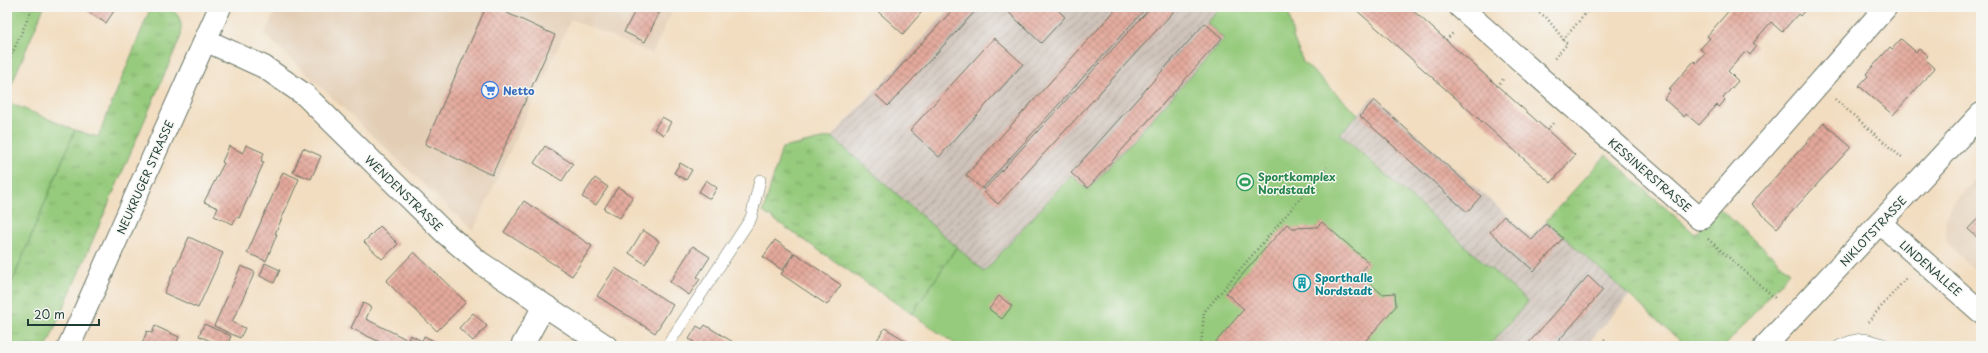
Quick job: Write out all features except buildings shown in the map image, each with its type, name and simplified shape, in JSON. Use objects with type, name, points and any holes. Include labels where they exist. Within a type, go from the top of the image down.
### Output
[{"type":"street","name":"NEUKRUGER STRASSE","points":[[69,346],[219,7]]},
{"type":"street","name":"KESSINERSTRASSE","points":[[1460,7],[1700,219],[1886,7]]},
{"type":"street","name":"WENDENSTRASSE","points":[[205,40],[264,67],[305,95],[456,243],[479,262],[606,346]]},
{"type":"street","name":"NIKLOTSTRASSE","points":[[1766,346],[1981,114]]},
{"type":"street","name":"LINDENALLEE","points":[[1880,223],[1981,312]]},
{"type":"street","points":[[522,346],[544,306]]},
{"type":"lane","points":[[667,346],[751,218],[760,180]]},
{"type":"lane","points":[[1839,346],[1853,339],[1872,340],[1888,346]]},
{"type":"path","points":[[7,65],[33,7]]},
{"type":"path","points":[[1529,7],[1546,18],[1563,40],[1591,7]]},
{"type":"path","points":[[1818,84],[1902,158]]},
{"type":"path","points":[[1201,346],[1204,312],[1327,167]]},
{"type":"path","points":[[1700,219],[1698,230],[1777,300]]},
{"type":"path","points":[[1853,339],[1922,260]]},
{"type":"path","points":[[1599,346],[1605,339]]},
{"type":"shaded area","points":[[277,7],[674,7],[652,54],[571,19],[473,231],[265,34]]},
{"type":"shaded area","points":[[952,7],[1220,7],[1206,22],[1224,39],[1088,190],[1071,175],[984,272],[832,137]]},
{"type":"shaded area","points":[[1374,96],[1531,237],[1546,221],[1629,296],[1585,346],[1489,346],[1528,302],[1340,134]]},
{"type":"shaded area","points":[[1981,173],[1981,276],[1947,243],[1945,221],[1954,202]]},
{"type":"green space","points":[[7,7],[44,7],[7,95]]},
{"type":"green space","points":[[151,7],[165,8],[175,12],[180,21],[181,36],[47,346],[7,346],[7,294],[75,130],[98,137]]},
{"type":"green space","name":"Sportkomplex Nordstadt","points":[[1220,7],[1288,7],[1293,37],[1303,62],[1358,114],[1340,134],[1528,302],[1489,346],[958,346],[912,314],[957,247],[984,272],[1071,175],[1088,190],[1224,39],[1206,22]]},
{"type":"green space","points":[[7,102],[75,130],[7,294]]},
{"type":"green space","points":[[832,137],[957,247],[912,314],[763,212],[782,148]]},
{"type":"green space","points":[[1606,155],[1695,234],[1719,208],[1790,272],[1725,346],[1686,346],[1546,221]]},
{"type":"place","name":"Netto","points":[[490,90]]},
{"type":"place","name":"Sportkomplex Nordstadt","points":[[1245,182]]},
{"type":"place","name":"Sporthalle Nordstadt","points":[[1302,283]]}]
